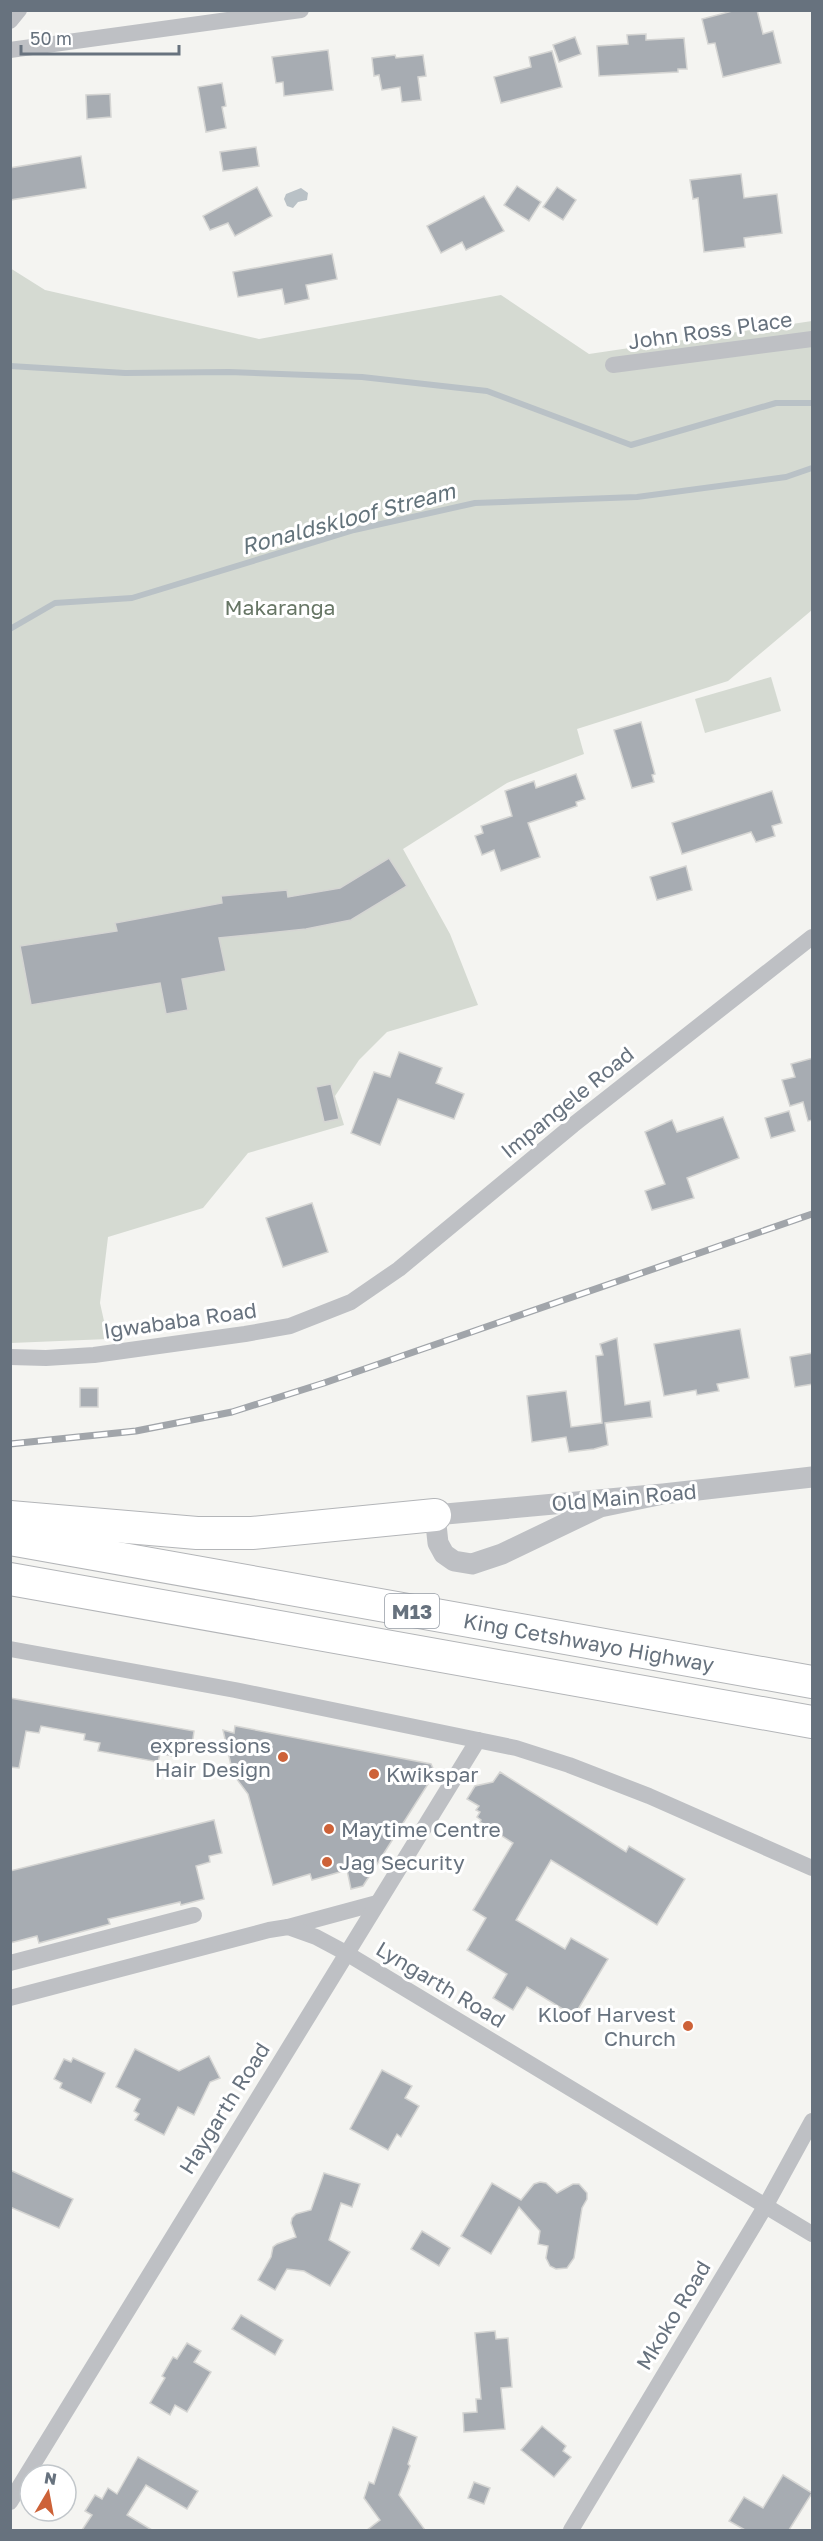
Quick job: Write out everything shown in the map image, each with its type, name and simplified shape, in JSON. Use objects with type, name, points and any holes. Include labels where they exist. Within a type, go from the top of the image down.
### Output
[{"type":"highway","points":[[10,1517],[197,1533],[252,1533],[435,1515]]},
{"type":"highway","name":"King Cetshwayo Highway","points":[[10,1539],[813,1682]]},
{"type":"highway","name":"King Cetshwayo Highway","points":[[10,1579],[813,1722]]},
{"type":"street","points":[[10,21],[19,10]]},
{"type":"street","points":[[10,50],[165,31],[302,10]]},
{"type":"street","name":"John Ross Place","points":[[613,365],[813,339]]},
{"type":"street","name":"Impangele Road","points":[[351,1302],[399,1269],[573,1125],[813,937]]},
{"type":"street","name":"Igwababa Road","points":[[10,1357],[46,1358],[94,1355],[245,1334],[290,1326],[351,1302]]},
{"type":"street","name":"Old Main Road","points":[[435,1515],[663,1494],[813,1477]]},
{"type":"street","points":[[435,1515],[438,1543],[444,1554],[454,1561],[472,1564],[502,1554],[600,1506],[663,1494]]},
{"type":"street","points":[[10,1649],[235,1690],[516,1748],[569,1765],[649,1796],[813,1868]]},
{"type":"street","name":"Haygarth Road","points":[[10,2502],[478,1740]]},
{"type":"street","points":[[10,1998],[377,1903]]},
{"type":"street","points":[[10,1963],[194,1915]]},
{"type":"street","name":"Lyngarth Road","points":[[288,1927],[346,1953],[813,2234]]},
{"type":"street","name":"Mkoko Road","points":[[571,2530],[766,2205],[813,2121]]},
{"type":"green space","name":"Makaranga","points":[[10,268],[45,290],[259,339],[501,295],[589,354],[812,321],[812,610],[728,681],[577,729],[584,754],[507,783],[403,849],[450,934],[478,1005],[387,1032],[359,1060],[335,1096],[344,1125],[248,1153],[203,1208],[108,1237],[100,1303],[108,1339],[11,1343]]},
{"type":"green space","points":[[771,677],[781,711],[705,733],[695,699]]},
{"type":"shaded area","points":[[301,188],[308,193],[307,200],[298,202],[293,208],[287,206],[284,199],[286,194]]},
{"type":"building","points":[[736,10],[757,10],[763,34],[773,31],[781,63],[723,77],[715,43],[708,44],[702,19]]},
{"type":"building","points":[[646,34],[646,40],[684,38],[687,69],[678,69],[678,72],[599,76],[597,46],[628,44],[627,35]]},
{"type":"building","points":[[575,37],[581,54],[559,62],[553,45]]},
{"type":"building","points":[[328,50],[333,90],[284,96],[283,82],[276,83],[272,57]]},
{"type":"building","points":[[552,51],[562,87],[501,103],[494,77],[531,67],[529,57]]},
{"type":"building","points":[[395,55],[396,58],[423,55],[426,76],[418,77],[421,100],[402,102],[400,87],[382,90],[379,75],[374,76],[372,58]]},
{"type":"building","points":[[222,83],[226,106],[222,107],[226,128],[206,132],[198,87]]},
{"type":"building","points":[[110,94],[111,117],[87,119],[86,95]]},
{"type":"building","points":[[256,147],[259,166],[223,171],[220,152]]},
{"type":"building","points":[[81,156],[86,188],[10,200],[10,168]]},
{"type":"building","points":[[741,174],[744,198],[777,194],[782,233],[744,238],[745,247],[704,252],[698,198],[693,199],[690,180]]},
{"type":"building","points":[[517,186],[541,202],[529,221],[504,205]]},
{"type":"building","points":[[257,187],[272,216],[235,236],[228,223],[210,230],[203,216]]},
{"type":"building","points":[[557,187],[576,200],[563,220],[543,207]]},
{"type":"building","points":[[484,196],[504,231],[466,250],[462,242],[441,253],[427,226]]},
{"type":"building","points":[[332,254],[337,279],[306,285],[309,299],[285,304],[282,289],[238,297],[233,272]]},
{"type":"building","points":[[641,722],[655,774],[652,775],[654,782],[632,788],[614,730]]},
{"type":"building","points":[[576,774],[585,799],[576,802],[577,806],[528,823],[540,857],[501,871],[494,850],[482,855],[475,836],[483,833],[481,826],[512,816],[505,791],[534,781],[536,788]]},
{"type":"building","points":[[772,791],[782,823],[772,826],[775,836],[756,842],[751,832],[682,854],[672,823]]},
{"type":"building","points":[[389,858],[407,886],[351,920],[306,929],[219,938],[226,971],[182,979],[188,1010],[166,1014],[160,983],[31,1005],[20,946],[117,931],[115,923],[222,903],[221,896],[287,890],[288,897],[340,888]]},
{"type":"building","points":[[686,866],[692,890],[657,900],[650,877]]},
{"type":"building","points":[[399,1052],[442,1068],[436,1083],[464,1094],[454,1119],[398,1099],[380,1145],[351,1133],[374,1072],[390,1077]]},
{"type":"building","points":[[813,1058],[813,1120],[808,1121],[803,1102],[790,1106],[782,1080],[795,1077],[791,1064]]},
{"type":"building","points":[[331,1084],[339,1119],[324,1122],[316,1087]]},
{"type":"building","points":[[789,1111],[795,1131],[771,1138],[765,1118]]},
{"type":"building","points":[[723,1117],[739,1158],[687,1178],[694,1198],[652,1210],[645,1191],[665,1184],[645,1132],[672,1120],[677,1132]]},
{"type":"building","points":[[312,1203],[328,1252],[283,1267],[266,1218]]},
{"type":"building","points":[[740,1329],[749,1378],[717,1384],[719,1391],[697,1395],[696,1390],[664,1396],[654,1344]]},
{"type":"building","points":[[617,1338],[625,1405],[650,1401],[652,1417],[605,1423],[608,1445],[594,1449],[569,1452],[566,1437],[532,1442],[527,1396],[566,1391],[571,1427],[602,1423],[596,1356],[603,1355],[600,1344]]},
{"type":"building","points":[[813,1353],[813,1384],[795,1387],[790,1357]]},
{"type":"building","points":[[80,1388],[98,1388],[98,1407],[80,1407]]},
{"type":"building","points":[[10,1698],[194,1731],[191,1753],[174,1750],[173,1756],[160,1754],[158,1762],[98,1751],[100,1743],[84,1740],[85,1734],[41,1726],[39,1733],[26,1731],[19,1768],[10,1767]]},
{"type":"building","name":"Maytime Centre","points":[[235,1726],[431,1764],[435,1773],[363,1886],[351,1889],[347,1870],[312,1880],[310,1874],[273,1885],[248,1794],[233,1774],[223,1730],[234,1733]]},
{"type":"building","points":[[500,1772],[626,1852],[629,1846],[685,1879],[657,1925],[551,1860],[516,1920],[565,1949],[571,1938],[608,1959],[574,2016],[527,1987],[513,2010],[493,1998],[507,1974],[467,1950],[486,1918],[473,1910],[513,1843],[480,1822],[481,1820],[477,1817],[480,1812],[476,1810],[479,1806],[467,1799],[475,1786],[493,1782]]},
{"type":"building","points":[[214,1820],[222,1853],[209,1856],[210,1862],[196,1866],[204,1899],[181,1905],[180,1902],[108,1919],[110,1924],[39,1943],[37,1936],[10,1943],[10,1871]]},
{"type":"building","points":[[135,2049],[179,2071],[209,2056],[220,2078],[210,2082],[194,2115],[178,2107],[164,2135],[135,2120],[139,2114],[134,2111],[140,2099],[116,2087]]},
{"type":"building","points":[[73,2058],[105,2073],[91,2103],[60,2088],[62,2083],[54,2079],[64,2059],[71,2062]]},
{"type":"building","points":[[382,2070],[412,2086],[405,2098],[419,2106],[401,2137],[397,2134],[388,2150],[350,2129]]},
{"type":"building","points":[[10,2170],[73,2199],[59,2228],[10,2207]]},
{"type":"building","points":[[324,2173],[360,2184],[352,2207],[341,2203],[329,2240],[350,2252],[330,2286],[304,2271],[287,2269],[275,2290],[258,2280],[271,2257],[273,2247],[296,2237],[291,2223],[292,2218],[296,2214],[311,2210]]},
{"type":"building","points":[[492,2183],[521,2200],[534,2184],[546,2183],[557,2193],[573,2184],[579,2184],[587,2193],[587,2199],[582,2208],[574,2258],[567,2268],[556,2269],[550,2266],[546,2258],[548,2246],[538,2244],[540,2231],[519,2207],[491,2254],[461,2236]]},
{"type":"building","points":[[422,2231],[450,2248],[439,2266],[411,2249]]},
{"type":"building","points":[[241,2315],[283,2340],[275,2355],[232,2329]]},
{"type":"building","points":[[495,2331],[496,2339],[508,2338],[512,2387],[501,2388],[505,2429],[464,2432],[463,2413],[477,2412],[476,2399],[481,2399],[475,2333]]},
{"type":"building","points":[[187,2343],[201,2351],[194,2362],[211,2372],[187,2412],[175,2405],[170,2415],[150,2403],[165,2378],[162,2376],[173,2357],[177,2359]]},
{"type":"building","points":[[542,2426],[566,2446],[563,2451],[571,2457],[554,2477],[521,2450]]},
{"type":"building","points":[[393,2427],[417,2437],[408,2464],[410,2466],[399,2495],[425,2530],[367,2530],[380,2520],[364,2498],[369,2482],[374,2484]]},
{"type":"building","points":[[138,2457],[198,2491],[187,2509],[146,2485],[127,2515],[152,2530],[82,2530],[92,2515],[85,2511],[95,2495],[102,2499],[108,2488],[117,2494]]},
{"type":"building","points":[[783,2475],[812,2493],[789,2530],[745,2530],[729,2521],[744,2497],[763,2508]]},
{"type":"building","points":[[474,2482],[490,2488],[484,2504],[468,2498]]},
{"type":"waterway","points":[[10,366],[125,373],[229,372],[362,377],[487,391],[631,445],[776,403],[812,403]]},
{"type":"waterway","name":"Ronaldskloof Stream","points":[[10,629],[55,603],[132,598],[354,530],[475,503],[637,497],[786,477],[812,468]]},
{"type":"railway","points":[[10,1444],[136,1431],[232,1412],[324,1383],[812,1214]]},
{"type":"place","name":"expressions Hair Design","points":[[283,1757]]},
{"type":"place","name":"Kwikspar","points":[[374,1774]]},
{"type":"place","name":"Maytime Centre","points":[[329,1829]]},
{"type":"place","name":"Jag Security","points":[[327,1862]]},
{"type":"place","name":"Kloof Harvest Church","points":[[688,2026]]}]
